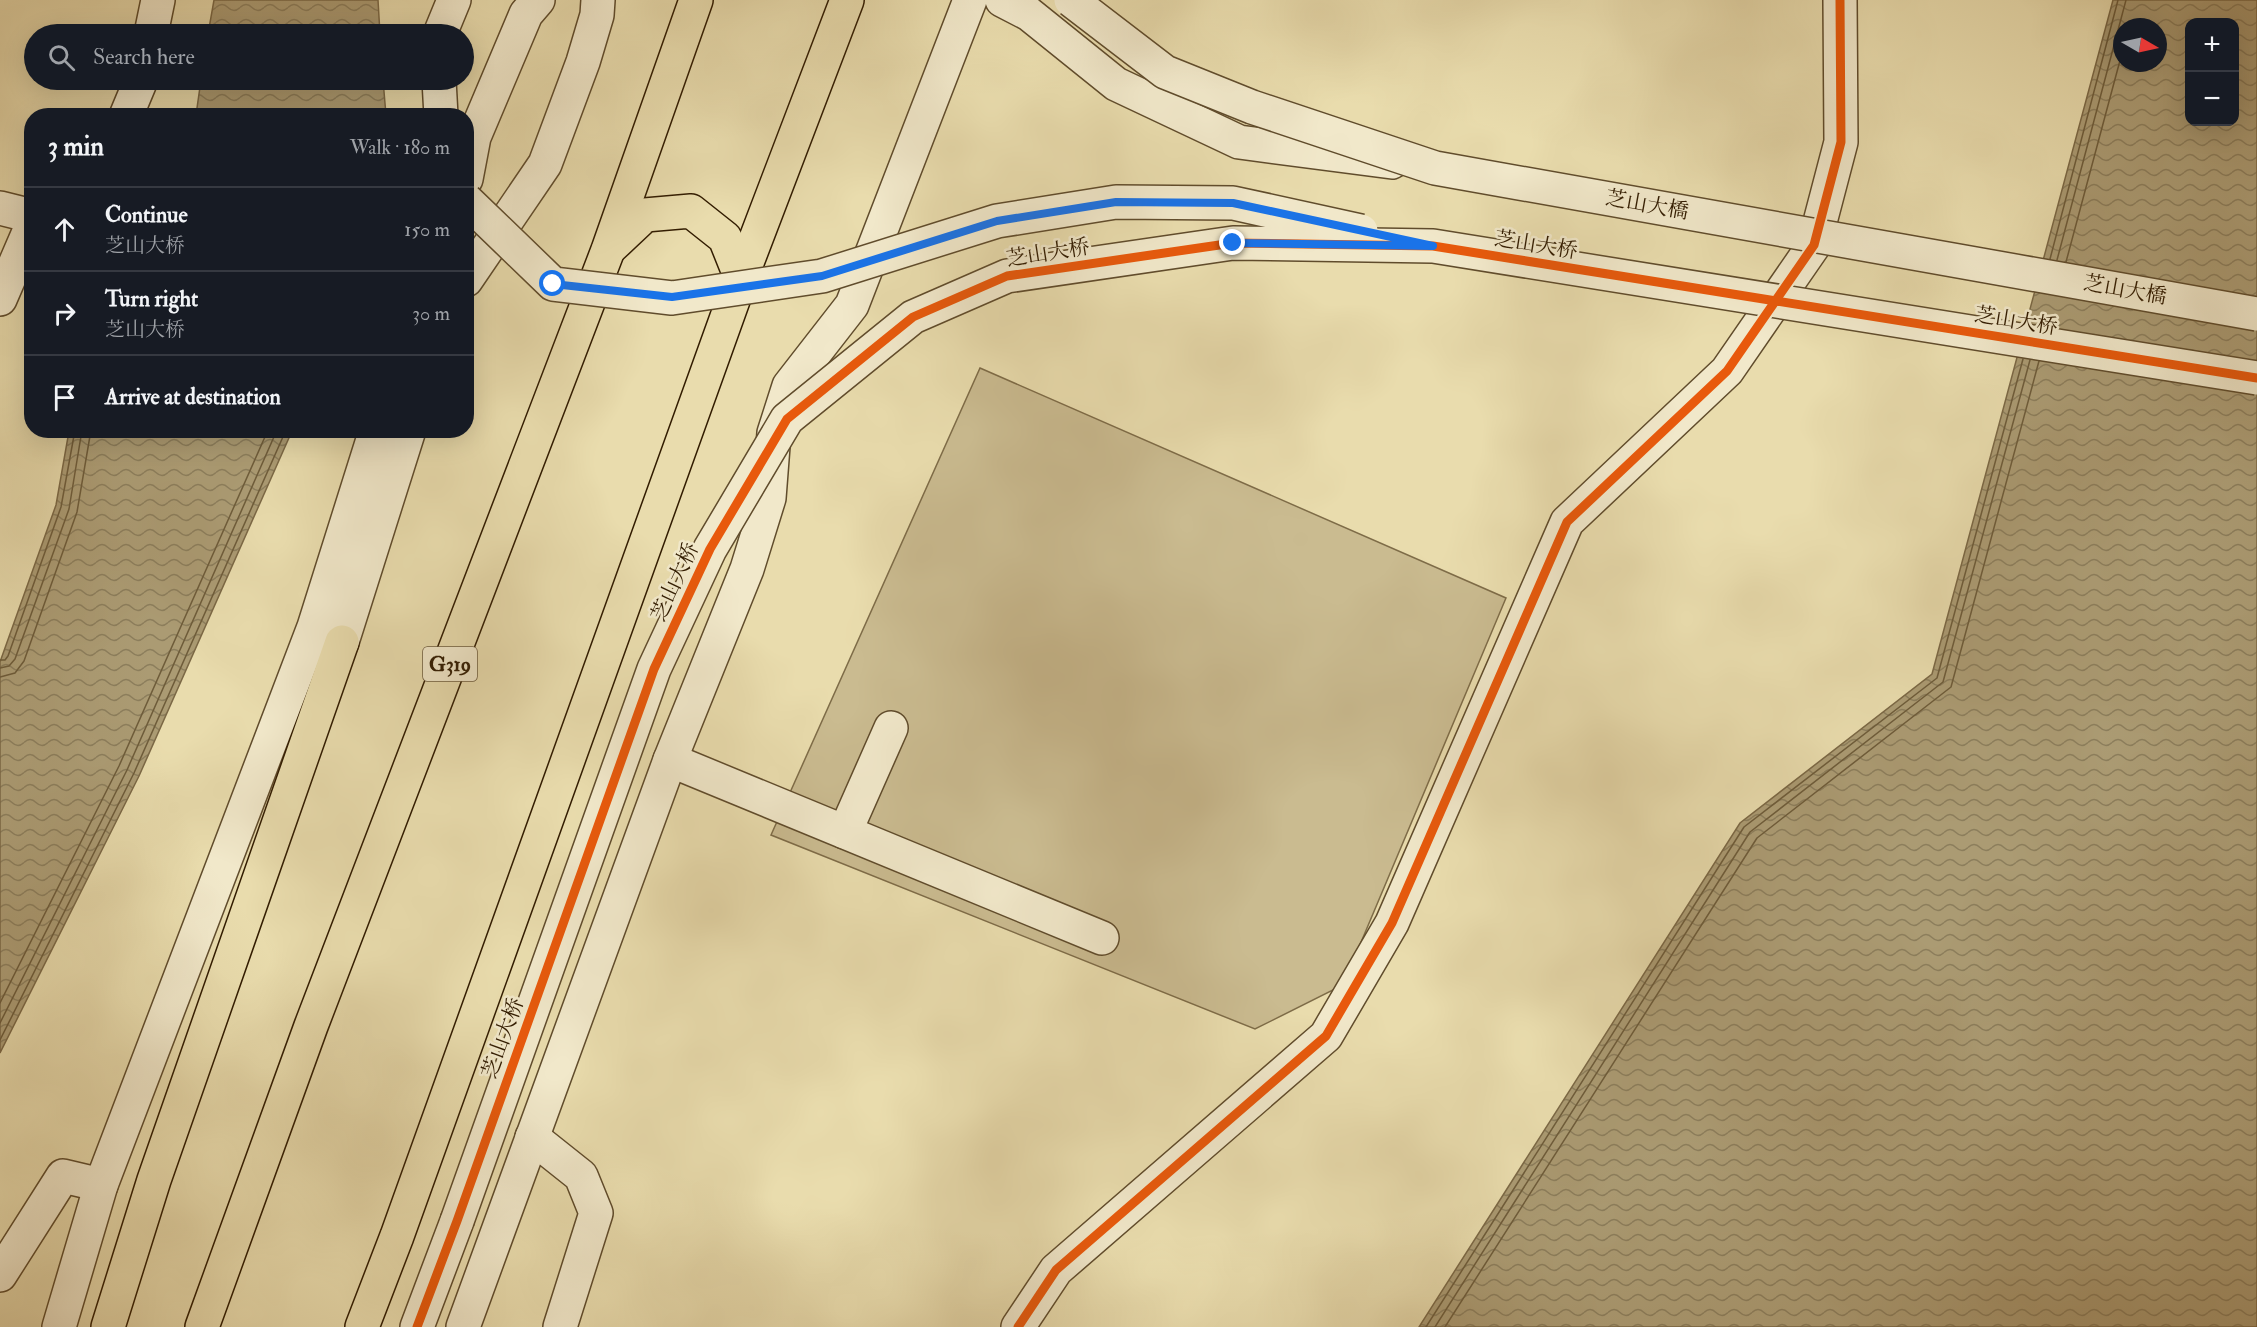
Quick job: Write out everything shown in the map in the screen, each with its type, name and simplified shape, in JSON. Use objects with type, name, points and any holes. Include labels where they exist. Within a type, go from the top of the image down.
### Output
[{"type":"highway","name":"G319","points":[[202,1327],[311,1026],[608,250],[696,0]]},
{"type":"highway","points":[[362,1327],[398,1236],[741,278],[848,0]]},
{"type":"highway","points":[[608,250],[645,215],[691,211],[725,238],[741,278]]},
{"type":"highway","points":[[108,1327],[154,1180],[342,642]]},
{"type":"street","points":[[153,24],[158,0]]},
{"type":"street","points":[[444,24],[454,0]]},
{"type":"street","points":[[474,136],[526,14],[538,0]]},
{"type":"street","points":[[474,268],[545,164],[583,62],[597,15],[598,0]]},
{"type":"street","points":[[463,1327],[670,760],[753,549],[769,498],[774,433],[789,386],[852,305],[970,0]]},
{"type":"street","points":[[1002,0],[1029,14],[1116,84],[1239,142],[1435,168]]},
{"type":"street","name":"芝山大橋","points":[[1071,0],[1165,72],[1252,106],[1435,168],[2257,314]]},
{"type":"street","points":[[1018,1327],[1056,1270],[1326,1036],[1392,923],[1567,522],[1727,371],[1814,245],[1841,142],[1840,0]]},
{"type":"street","points":[[129,108],[137,90]]},
{"type":"street","points":[[440,90],[441,108]]},
{"type":"street","name":"芝山大桥","points":[[474,208],[553,284],[672,297],[822,276],[997,221],[1116,202],[1233,203],[1433,246],[2257,378]]},
{"type":"street","points":[[0,208],[24,214]]},
{"type":"street","name":"芝山大桥","points":[[417,1327],[654,669],[710,549],[787,419],[913,317],[1007,276],[1233,243],[1433,246]]},
{"type":"street","points":[[0,299],[24,244]]},
{"type":"street","points":[[59,1327],[101,1185],[314,627],[373,438]]},
{"type":"street","points":[[342,642],[406,438]]},
{"type":"street","points":[[845,832],[891,729]]},
{"type":"street","points":[[670,760],[1102,938]]},
{"type":"street","points":[[532,1137],[581,1176],[596,1213],[560,1327]]},
{"type":"street","points":[[0,1275],[63,1176],[101,1185]]},
{"type":"shaded area","points":[[980,368],[1506,598],[1343,985],[1255,1029],[771,835]]},
{"type":"water","points":[[214,0],[378,0],[379,24],[210,24]]},
{"type":"water","points":[[2113,0],[2257,0],[2257,1327],[1419,1327],[1740,823],[1932,674]]},
{"type":"water","points":[[200,90],[384,90],[385,108],[197,108]]},
{"type":"water","points":[[68,438],[289,438],[139,776],[0,1053],[0,662],[56,505]]},
{"type":"cycle path","points":[[1018,1327],[1056,1270],[1326,1036],[1392,923],[1567,522],[1727,371],[1814,245],[1841,142],[1840,0]]},
{"type":"cycle path","points":[[417,1327],[654,669],[710,549],[787,419],[913,317],[1007,276],[1233,243],[1433,246],[2257,378]]},
{"type":"route","points":[[553,284],[672,297],[822,276],[997,221],[1116,202],[1233,203],[1433,246],[1233,243]]}]
